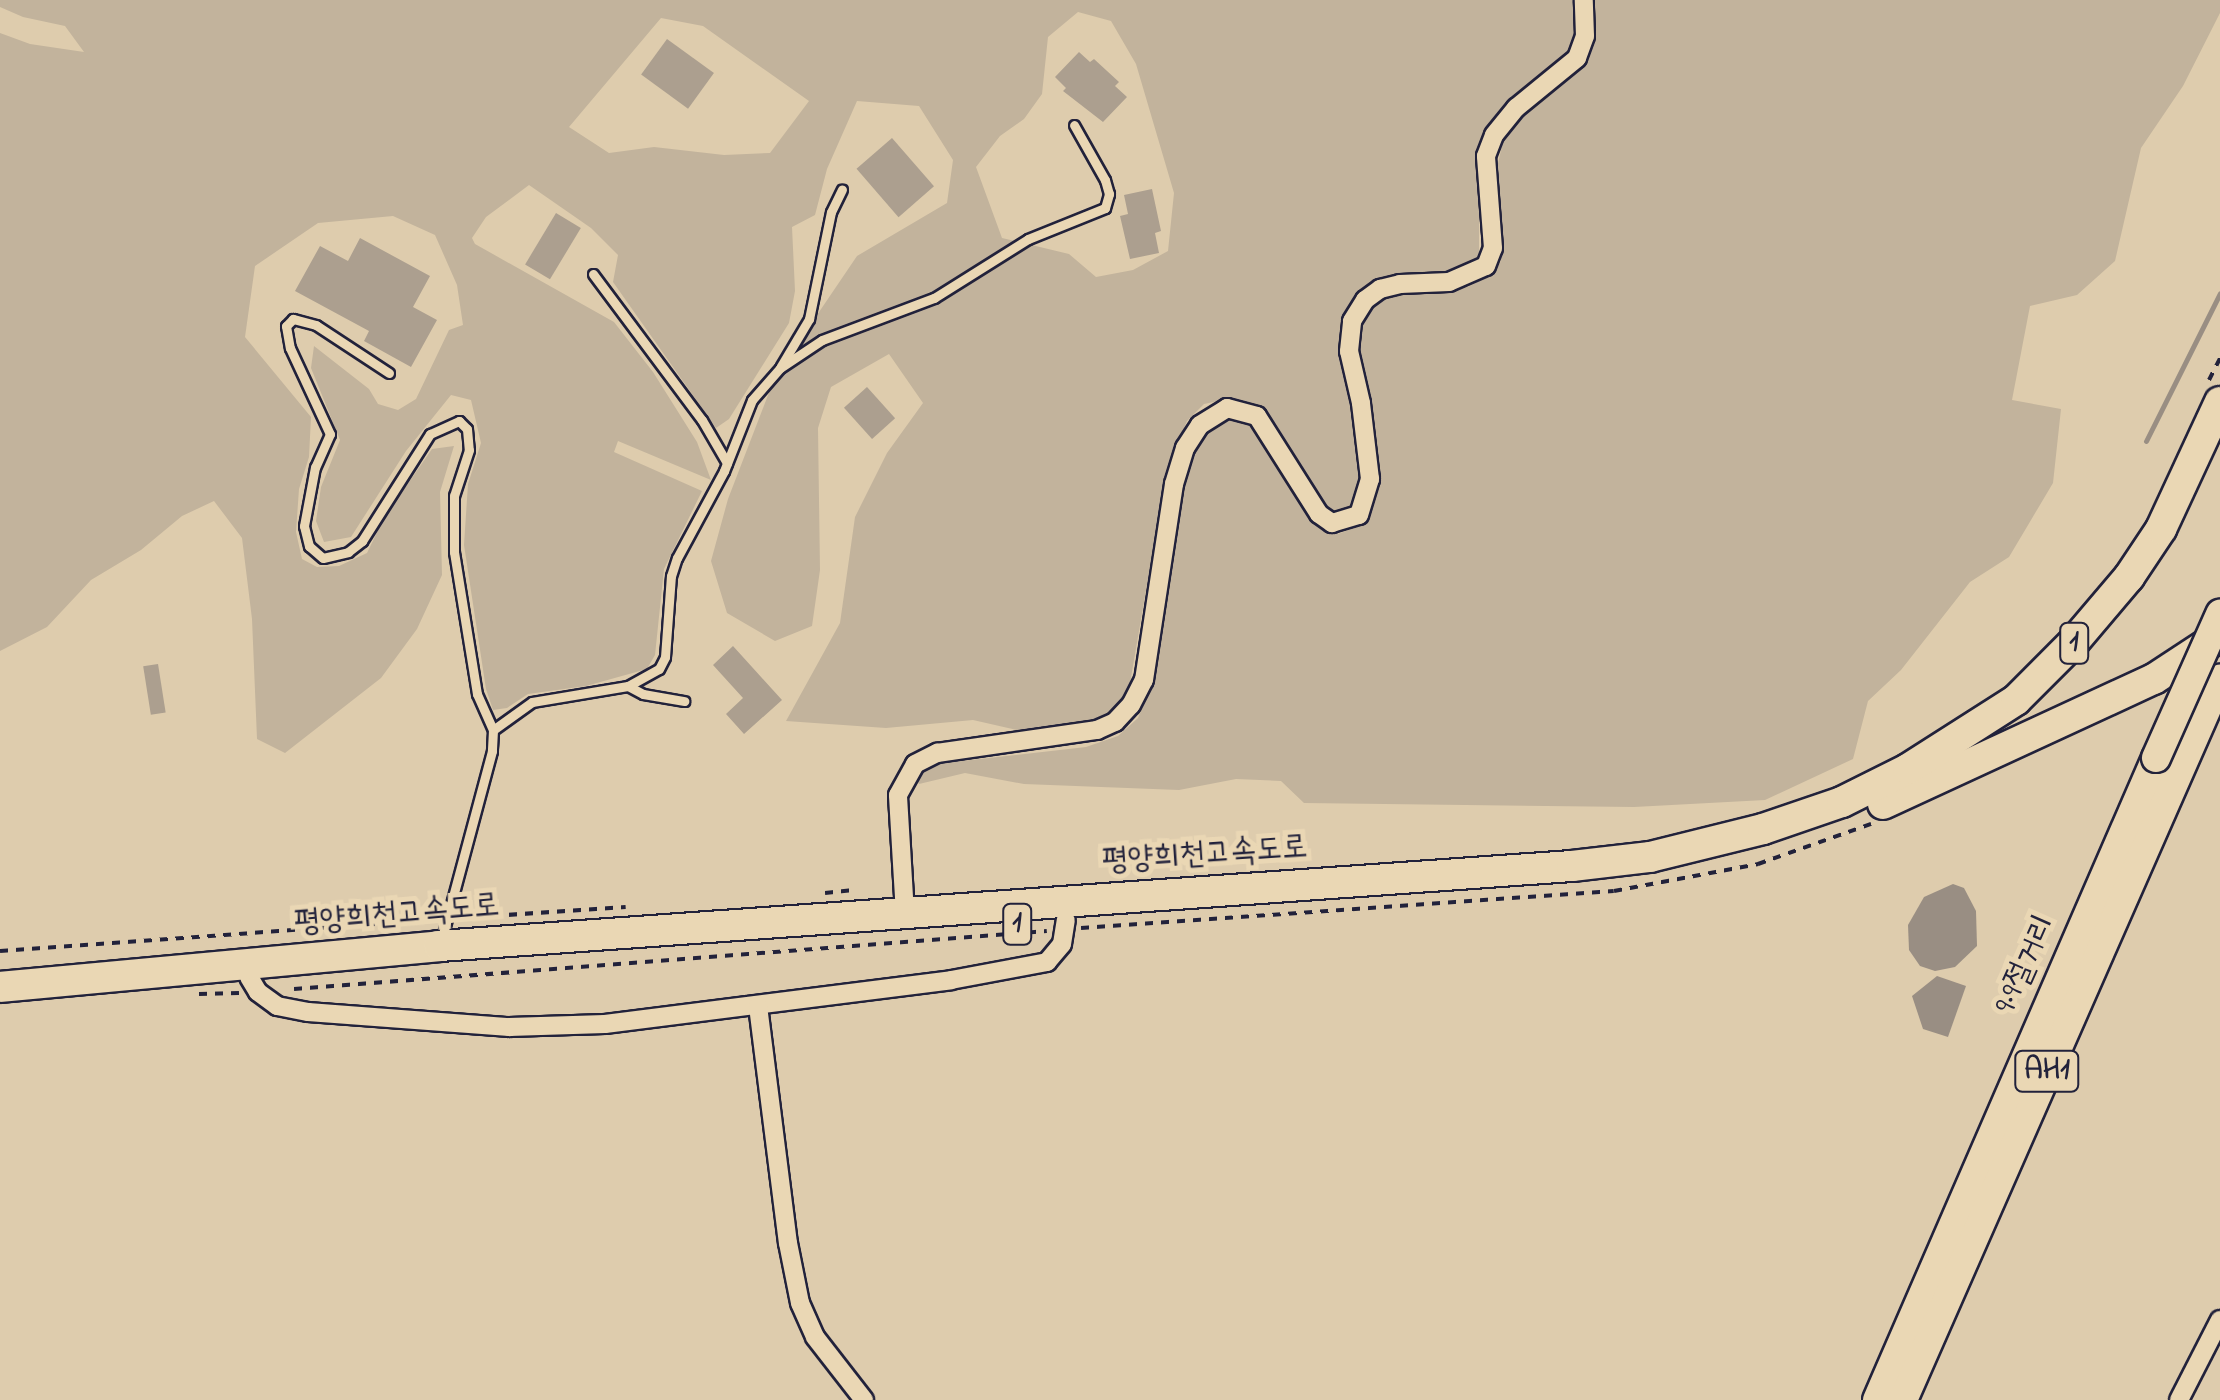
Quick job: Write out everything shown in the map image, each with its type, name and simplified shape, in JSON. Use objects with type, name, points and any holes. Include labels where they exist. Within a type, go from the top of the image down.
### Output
[{"type":"highway","name":"평양희천고속도로","points":[[0,987],[444,932],[905,914],[1592,864],[1650,857],[1763,829],[1842,802],[1966,736],[2016,700],[2074,644],[2130,577],[2161,528],[2213,395]]},
{"type":"highway","name":"9·9절거리","points":[[1877,1400],[2220,614]]},
{"type":"highway","name":"평양희천고속도로","points":[[0,1002],[249,976],[1066,920],[1651,871],[1801,834],[1881,805],[2154,679],[2220,636]]},
{"type":"highway","name":"9·9절거리","points":[[1903,1400],[2220,679]]},
{"type":"street","points":[[905,914],[898,794],[915,764],[937,753],[1097,730],[1116,722],[1131,705],[1144,680],[1174,484],[1185,448],[1200,424],[1228,408],[1258,416],[1318,514],[1332,523],[1359,514],[1370,479],[1362,403],[1350,351],[1352,321],[1365,300],[1380,289],[1449,282],[1486,266],[1493,248],[1487,188],[1490,146],[1516,108],[1577,58],[1585,36],[1584,0]]},
{"type":"street","points":[[249,976],[258,992],[276,1006],[392,1021],[509,1027],[605,1024],[758,1006],[1047,962],[1062,944],[1066,920]]},
{"type":"street","points":[[758,1006],[788,1243],[800,1303],[815,1338],[864,1400]]},
{"type":"street","points":[[2179,1400],[2220,1320]]},
{"type":"lane","points":[[780,368],[822,340],[934,298],[1028,240],[1105,208],[1109,194],[1105,180],[1074,125]]},
{"type":"lane","points":[[493,730],[532,702],[628,686],[659,668],[665,657],[671,576],[727,463],[752,400],[780,368],[809,318],[830,212],[842,188]]},
{"type":"lane","points":[[593,274],[694,409],[727,463]]},
{"type":"lane","points":[[389,373],[316,324],[293,319],[286,326],[290,348],[330,434],[315,467],[304,526],[309,546],[323,558],[348,552],[373,527],[430,434],[459,421],[467,429],[469,450],[454,496],[454,552],[477,694],[493,730],[492,751],[444,932]]},
{"type":"lane","points":[[628,686],[643,694],[684,700]]},
{"type":"path","points":[[2213,395],[2220,358]]},
{"type":"path","points":[[812,894],[868,890]]},
{"type":"path","points":[[0,952],[444,932],[633,906]]},
{"type":"shaded area","points":[[0,0],[1573,0],[1579,27],[1570,53],[1499,115],[1483,137],[1479,158],[1479,258],[1456,274],[1411,273],[1378,283],[1351,305],[1342,333],[1358,415],[1359,492],[1353,507],[1333,514],[1319,501],[1276,424],[1252,403],[1233,398],[1204,404],[1187,421],[1167,468],[1128,695],[1112,717],[1088,724],[1030,733],[973,720],[886,728],[786,721],[840,623],[855,517],[887,453],[923,403],[889,354],[831,387],[818,428],[820,570],[812,626],[775,641],[727,613],[711,561],[728,499],[775,377],[857,256],[947,203],[953,160],[919,106],[857,101],[827,169],[815,215],[792,227],[795,291],[789,323],[729,419],[716,428],[613,282],[618,255],[591,228],[529,185],[486,217],[472,238],[475,244],[614,322],[653,372],[697,442],[711,480],[618,441],[614,452],[702,491],[664,569],[655,655],[647,669],[586,686],[528,694],[507,708],[493,710],[486,689],[464,545],[468,484],[481,443],[471,400],[451,395],[406,451],[351,537],[324,542],[316,521],[321,487],[340,440],[311,368],[314,346],[369,389],[378,404],[398,410],[416,399],[449,330],[463,325],[457,285],[435,235],[393,216],[318,223],[255,266],[245,337],[311,417],[309,457],[299,489],[296,532],[302,559],[317,567],[339,566],[367,553],[384,518],[432,449],[454,446],[440,492],[442,575],[417,629],[381,678],[285,753],[257,739],[252,619],[242,538],[214,501],[182,516],[141,550],[91,580],[47,627],[0,651],[0,33],[30,44],[84,52],[65,26],[23,17],[0,7]],"holes":[[[1078,12],[1111,21],[1136,64],[1174,193],[1168,251],[1133,270],[1096,277],[1069,254],[1002,238],[976,167],[1000,136],[1024,119],[1042,94],[1048,37]],[[661,18],[703,26],[809,101],[770,153],[724,155],[654,147],[609,153],[569,127]]]},
{"type":"shaded area","points":[[1592,0],[2220,0],[2220,13],[2183,86],[2141,148],[2115,261],[2077,295],[2030,306],[2012,400],[2061,409],[2053,483],[2009,557],[1970,582],[1901,670],[1868,701],[1853,759],[1765,800],[1634,807],[1304,803],[1281,781],[1236,779],[1179,790],[1024,784],[965,773],[919,784],[915,776],[935,764],[1086,747],[1118,736],[1138,718],[1149,690],[1165,614],[1183,478],[1196,444],[1211,425],[1239,416],[1260,429],[1319,527],[1338,534],[1354,528],[1367,515],[1377,488],[1377,448],[1356,350],[1361,324],[1375,305],[1392,294],[1468,287],[1493,274],[1501,261],[1495,177],[1503,141],[1514,124],[1585,65],[1594,35]]},
{"type":"shaded area","points":[[1953,884],[1964,888],[1976,911],[1977,946],[1955,967],[1935,971],[1920,966],[1909,950],[1908,925],[1924,897]]},
{"type":"shaded area","points":[[1937,976],[1966,986],[1948,1037],[1923,1029],[1912,996]]},
{"type":"building","points":[[667,39],[714,73],[688,109],[641,75]]},
{"type":"building","points":[[1079,52],[1090,62],[1094,59],[1119,82],[1115,86],[1127,97],[1103,122],[1063,91],[1066,88],[1055,77]]},
{"type":"building","points":[[892,138],[934,186],[899,217],[857,169]]},
{"type":"building","points":[[1152,189],[1161,231],[1155,233],[1159,253],[1130,259],[1120,216],[1128,214],[1124,195]]},
{"type":"building","points":[[556,213],[581,228],[550,279],[525,264]]},
{"type":"building","points":[[360,238],[430,276],[413,307],[437,320],[411,367],[364,341],[369,331],[295,291],[320,246],[348,261]]},
{"type":"building","points":[[867,387],[895,418],[872,439],[844,408]]},
{"type":"building","points":[[733,646],[782,700],[744,734],[726,714],[743,698],[713,665]]},
{"type":"building","points":[[158,664],[166,712],[151,715],[143,666]]},
{"type":"waterway","points":[[2146,441],[2220,293]]}]
